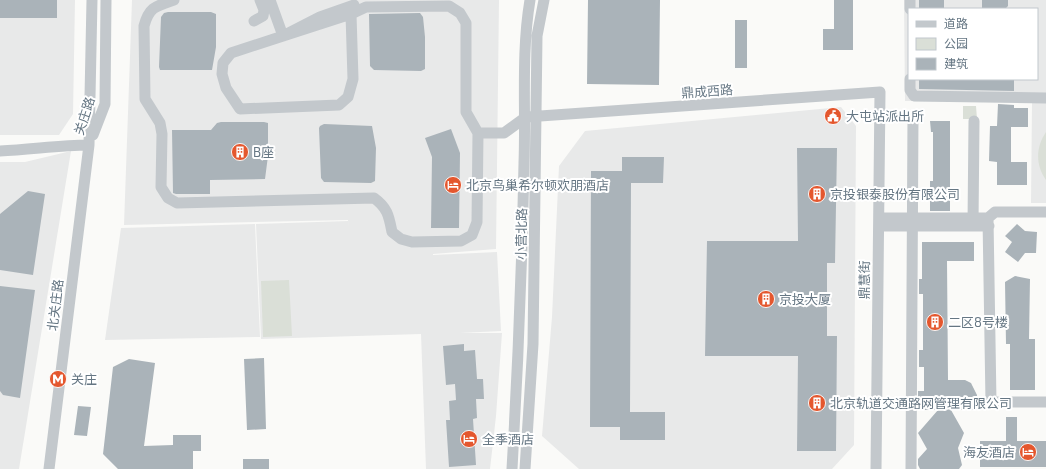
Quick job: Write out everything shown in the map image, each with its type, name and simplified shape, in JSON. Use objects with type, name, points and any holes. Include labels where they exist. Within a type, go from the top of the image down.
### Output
[{"type":"street","name":"关庄路","points":[[89,145],[92,0]]},
{"type":"street","name":"关庄路","points":[[89,145],[105,104],[106,0]]},
{"type":"street","points":[[174,0],[154,7],[147,15],[144,26],[145,99],[160,123],[162,134],[161,187],[168,198],[178,203],[374,198],[382,204],[388,214],[392,232],[401,239],[412,242],[461,241],[472,235],[477,222],[478,133],[466,112],[466,23],[460,13],[449,6],[366,7],[352,10],[320,17],[283,36],[231,53],[223,63],[222,74],[226,88],[240,109],[339,105],[348,97],[353,79],[352,10]]},
{"type":"street","points":[[254,21],[262,16],[264,10],[260,0]]},
{"type":"street","points":[[270,0],[283,36]]},
{"type":"street","name":"小营北路","points":[[525,469],[533,344],[531,117],[526,28],[530,0]]},
{"type":"street","name":"小营北路","points":[[512,469],[520,345],[531,117],[537,36],[544,0]]},
{"type":"street","points":[[910,80],[910,90],[914,96],[1046,98]]},
{"type":"street","name":"鼎成西路","points":[[531,117],[880,92]]},
{"type":"street","name":"鼎慧街","points":[[876,469],[880,92]]},
{"type":"street","points":[[911,469],[913,116]]},
{"type":"street","points":[[478,133],[504,133],[531,117]]},
{"type":"street","points":[[973,222],[974,121]]},
{"type":"street","points":[[0,151],[33,150],[68,145],[89,145]]},
{"type":"street","name":"北关庄路","points":[[49,469],[89,145]]},
{"type":"street","points":[[1046,212],[995,212],[988,222],[991,402],[1046,402]]},
{"type":"street","points":[[879,222],[988,222]]},
{"type":"shaded area","points":[[0,0],[75,0],[73,114],[59,135],[0,135]]},
{"type":"shaded area","points":[[132,0],[499,0],[496,249],[433,254],[497,252],[501,331],[460,333],[502,333],[496,416],[490,469],[426,469],[421,334],[261,339],[256,224],[348,221],[349,242],[348,220],[124,225]]},
{"type":"shaded area","points":[[904,0],[1046,0],[1046,102],[905,101]]},
{"type":"shaded area","points":[[1032,103],[1046,103],[1046,203],[1031,203]]},
{"type":"shaded area","name":"京投大厦","points":[[841,107],[856,126],[854,445],[832,469],[579,469],[542,436],[552,317],[559,166],[585,131]]},
{"type":"shaded area","points":[[71,151],[19,469],[0,469],[0,162],[25,162]]},
{"type":"shaded area","points":[[255,224],[260,337],[105,340],[121,228]]},
{"type":"green space","points":[[963,106],[976,106],[977,119],[963,119]]},
{"type":"green space","points":[[1046,132],[1046,180],[1040,168],[1038,156],[1040,144]]},
{"type":"green space","points":[[289,280],[292,336],[263,337],[261,281]]},
{"type":"building","points":[[0,0],[57,0],[57,18],[0,18]]},
{"type":"building","points":[[588,0],[660,0],[659,85],[587,84]]},
{"type":"building","points":[[834,0],[853,0],[853,50],[823,50],[823,29],[834,29]]},
{"type":"building","points":[[919,0],[944,0],[944,8],[919,8]]},
{"type":"building","points":[[982,0],[1008,0],[1008,6],[1006,8],[982,8]]},
{"type":"building","points":[[211,12],[216,14],[216,47],[212,70],[160,70],[161,17],[164,13]]},
{"type":"building","points":[[420,13],[423,17],[425,37],[425,69],[421,71],[374,70],[370,66],[369,14]]},
{"type":"building","points":[[735,20],[747,20],[747,68],[735,68]]},
{"type":"building","points":[[919,80],[1014,80],[1014,91],[919,89]]},
{"type":"building","points":[[998,104],[1014,105],[1014,108],[1028,108],[1028,127],[1011,127],[1011,162],[1027,162],[1027,185],[997,185],[997,162],[989,161],[990,126],[997,126]]},
{"type":"building","points":[[930,121],[950,121],[950,211],[930,211],[930,181],[933,181],[933,132],[931,132]]},
{"type":"building","points":[[217,123],[268,123],[268,156],[265,179],[210,180],[210,194],[173,193],[172,130],[211,130]]},
{"type":"building","points":[[324,124],[372,126],[376,148],[375,181],[371,183],[324,182],[321,178],[319,128]]},
{"type":"building","points":[[451,129],[460,153],[459,228],[431,228],[432,157],[425,138]]},
{"type":"building","points":[[797,148],[837,148],[835,263],[827,263],[827,336],[837,336],[836,451],[797,451],[798,356],[705,356],[707,241],[798,241]]},
{"type":"building","points":[[622,157],[664,157],[663,183],[631,183],[630,412],[665,412],[665,440],[620,440],[620,427],[590,427],[591,171],[622,171]]},
{"type":"building","points":[[28,191],[45,194],[33,275],[0,270],[0,214]]},
{"type":"building","points":[[1017,224],[1025,231],[1037,232],[1036,253],[1025,253],[1018,262],[1005,252],[1012,242],[1005,236]]},
{"type":"building","points":[[922,242],[974,242],[974,261],[947,261],[948,380],[965,380],[971,383],[977,395],[977,410],[951,410],[964,433],[958,448],[962,465],[959,469],[920,469],[918,465],[918,459],[927,449],[918,433],[938,410],[918,410],[918,391],[924,391],[924,367],[919,367],[919,350],[923,350],[923,294],[919,294],[919,279],[922,279]]},
{"type":"building","points":[[1015,276],[1030,279],[1029,339],[1035,339],[1035,390],[1010,390],[1010,344],[1006,344],[1005,282]]},
{"type":"building","points":[[0,286],[35,290],[20,398],[3,395],[0,391]]},
{"type":"building","points":[[464,344],[464,351],[475,350],[477,379],[483,379],[484,399],[476,399],[477,418],[473,419],[476,465],[449,467],[446,420],[450,420],[449,401],[456,400],[455,384],[446,385],[443,346]]},
{"type":"building","points":[[264,358],[266,429],[247,430],[244,359]]},
{"type":"building","points":[[129,359],[155,363],[144,446],[173,445],[173,435],[201,435],[201,451],[193,451],[193,469],[118,469],[103,454],[113,367]]},
{"type":"building","points":[[78,406],[91,407],[87,436],[74,435]]},
{"type":"building","points":[[1006,417],[1017,417],[1017,441],[1046,441],[1046,467],[980,467],[980,441],[1006,441]]},
{"type":"building","points":[[243,459],[269,459],[269,469],[243,469]]},
{"type":"place","name":"大屯站派出所","points":[[833,116]]},
{"type":"place","name":"B座","points":[[240,152]]},
{"type":"place","name":"北京鸟巢希尔顿欢朋酒店","points":[[453,185]]},
{"type":"place","name":"京投银泰股份有限公司","points":[[817,194]]},
{"type":"place","name":"京投大厦","points":[[766,299]]},
{"type":"place","name":"二区8号楼","points":[[935,322]]},
{"type":"place","name":"关庄","points":[[58,379]]},
{"type":"place","name":"北京轨道交通路网管理有限公司","points":[[817,403]]},
{"type":"place","name":"全季酒店","points":[[469,439]]},
{"type":"place","name":"海友酒店","points":[[1028,452]]}]
